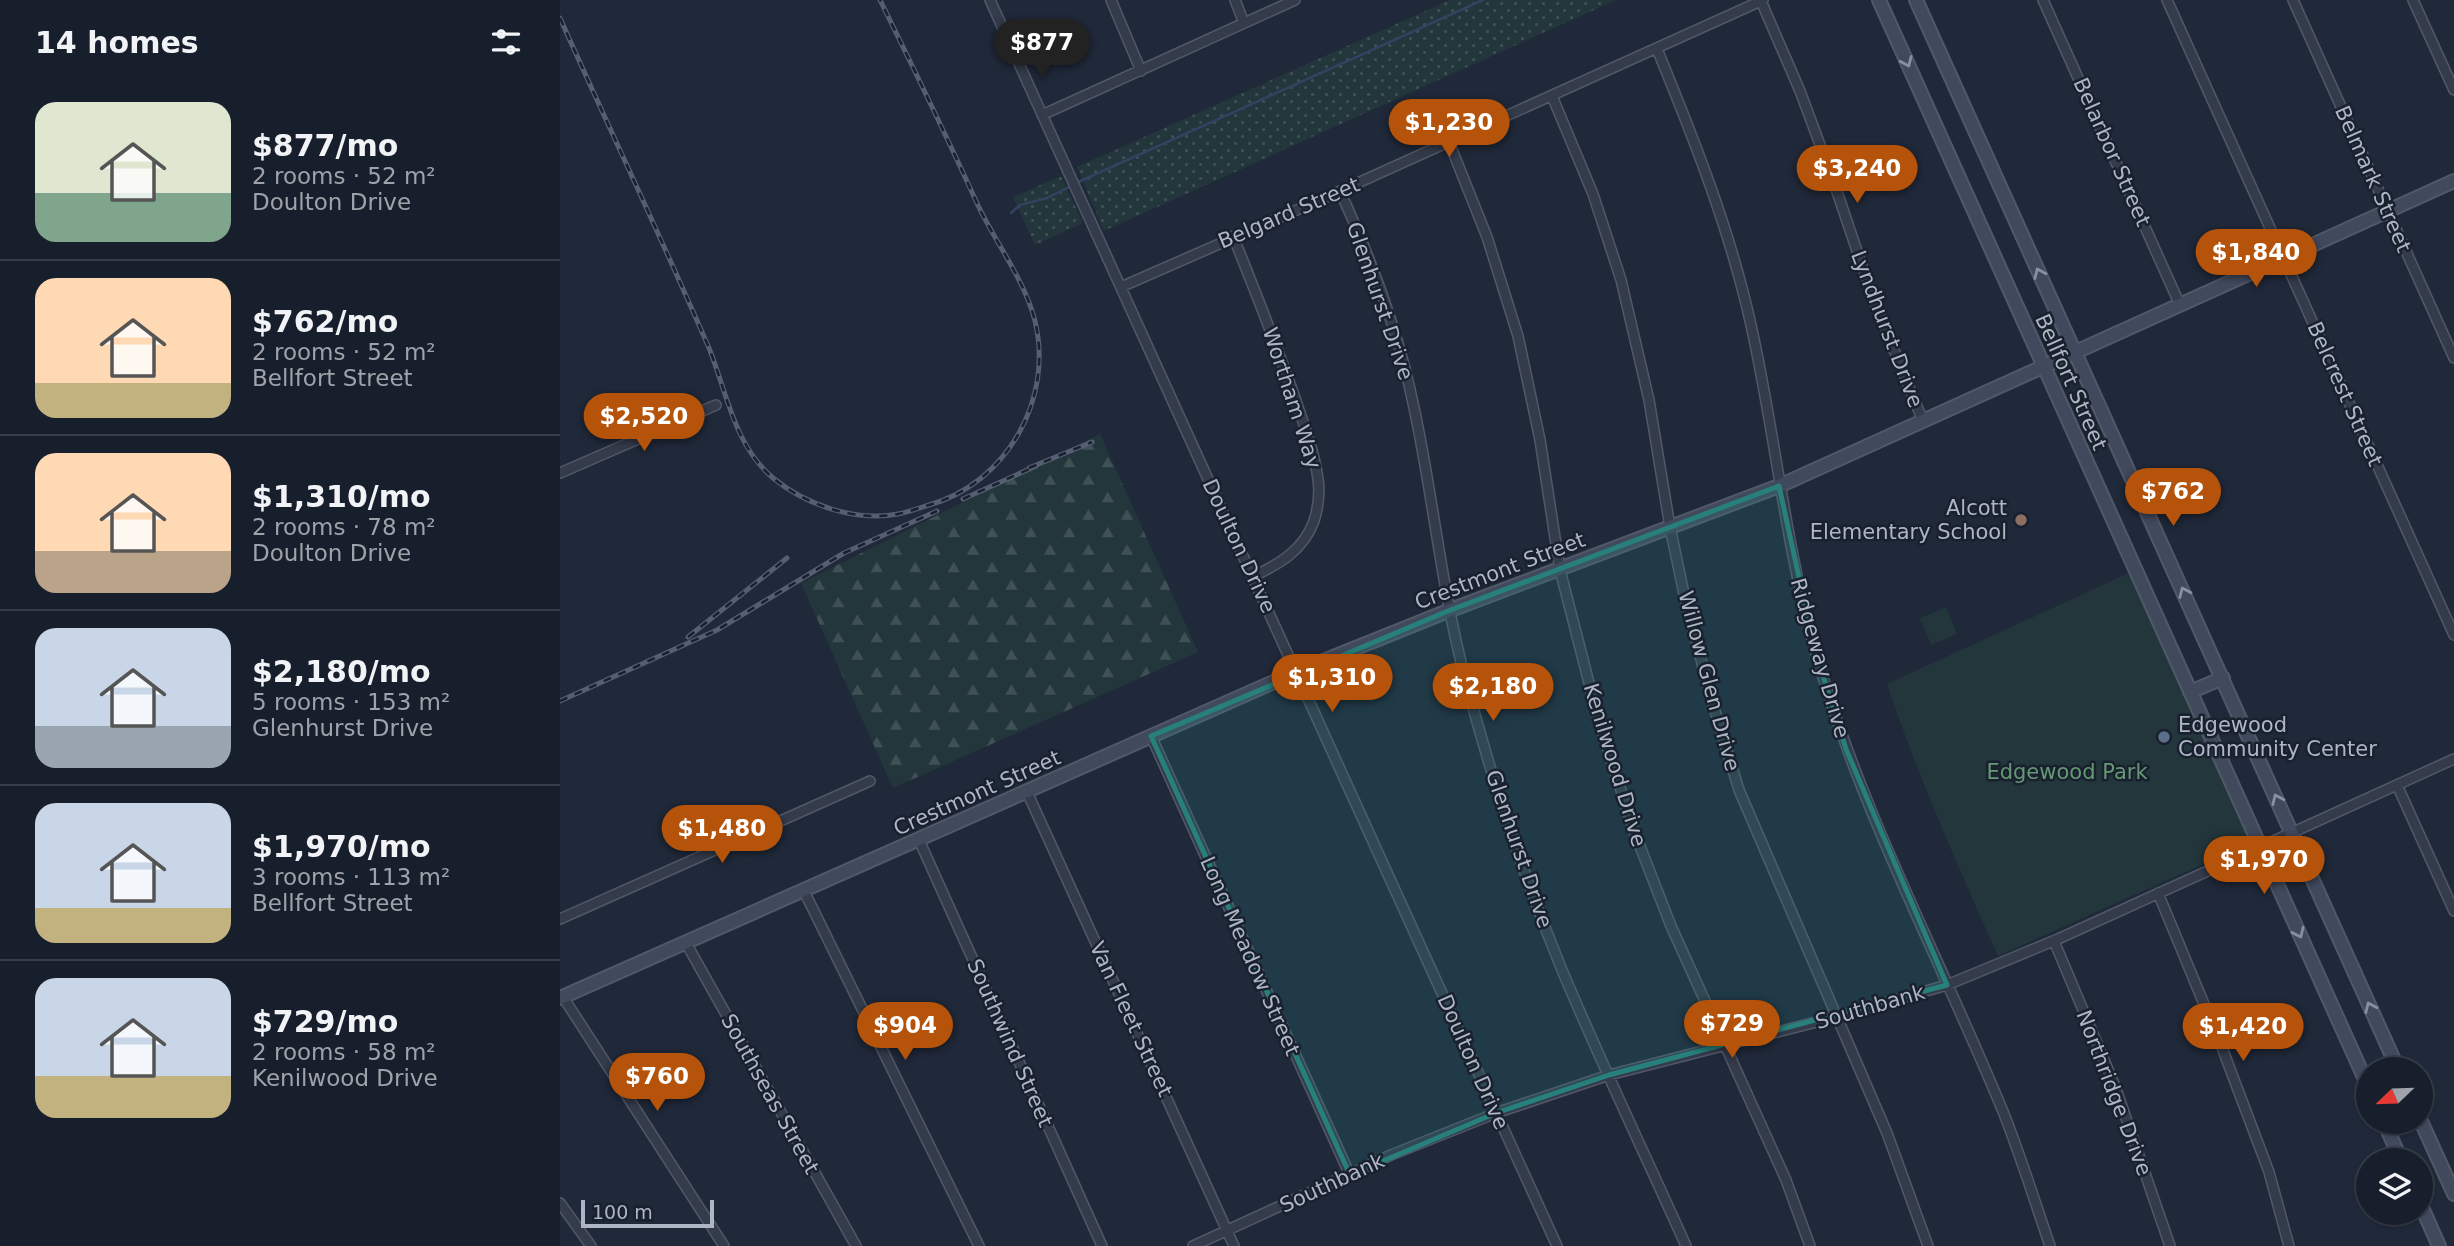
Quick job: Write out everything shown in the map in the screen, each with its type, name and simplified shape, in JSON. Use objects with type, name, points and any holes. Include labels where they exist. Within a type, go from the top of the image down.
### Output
[{"type":"main road","name":"Bellfort Street","points":[[1879,0],[2356,1060]]},
{"type":"main road","name":"Bellfort Street","points":[[1916,0],[2393,1057]]},
{"type":"main road","name":"Crestmont Street","points":[[562,998],[1296,672],[1448,611],[1779,486],[2454,181]]},
{"type":"main road","points":[[2190,692],[2223,678]]},
{"type":"main road","points":[[2427,1134],[2454,1194]]},
{"type":"main road","points":[[2430,1225],[2440,1246]]},
{"type":"street","name":"Doulton Drive","points":[[990,0],[1556,1246]]},
{"type":"street","points":[[1111,0],[1141,71]]},
{"type":"street","points":[[1235,0],[1244,23]]},
{"type":"street","points":[[1042,115],[1295,0]]},
{"type":"street","name":"Belarbor Street","points":[[2043,0],[2180,304]]},
{"type":"street","name":"Belcrest Street","points":[[2167,0],[2454,635]]},
{"type":"street","name":"Belmark Street","points":[[2293,0],[2454,358]]},
{"type":"street","points":[[2413,0],[2454,90]]},
{"type":"street","name":"Belgard Street","points":[[1121,287],[1762,1]]},
{"type":"street","name":"Lyndhurst Drive","points":[[1762,1],[1800,91],[1880,315],[1923,421]]},
{"type":"street","name":"Ridgeway Drive","points":[[1657,49],[1703,164],[1728,237],[1753,335],[1794,564],[1815,650],[1846,748],[2004,1116],[2050,1246]]},
{"type":"street","name":"Willow Glen Drive","points":[[1552,96],[1593,194],[1621,280],[1649,400],[1670,527],[1711,698],[1739,790],[1887,1133],[1928,1246]]},
{"type":"street","name":"Kenilwood Drive","points":[[1449,142],[1487,237],[1518,336],[1540,440],[1560,570],[1598,718],[1634,831],[1671,926],[1786,1180],[1810,1246]]},
{"type":"street","name":"Glenhurst Drive","points":[[1340,191],[1379,283],[1404,365],[1422,445],[1448,611],[1493,779],[1562,970],[1686,1246]]},
{"type":"street","name":"Wortham Way","points":[[1233,236],[1296,400],[1319,482],[1318,503],[1313,522],[1305,537],[1294,552],[1280,564],[1252,577]]},
{"type":"street","points":[[560,473],[716,405]]},
{"type":"street","name":"Long Meadow Street","points":[[1151,736],[1350,1175]]},
{"type":"street","name":"Southbank","points":[[1193,1246],[1391,1155],[1496,1113],[1609,1075],[1836,1017],[1947,985],[2054,941],[2454,759]]},
{"type":"street","points":[[560,919],[870,781]]},
{"type":"street","points":[[2397,785],[2454,911]]},
{"type":"street","name":"Van Fleet Street","points":[[1027,792],[1234,1246]]},
{"type":"street","name":"Southwind Street","points":[[919,840],[1102,1246]]},
{"type":"street","points":[[804,891],[979,1246]]},
{"type":"street","points":[[2158,893],[2221,1045],[2269,1172],[2290,1246]]},
{"type":"street","name":"Northridge Drive","points":[[2054,941],[2115,1086],[2170,1246]]},
{"type":"street","name":"Southseas Street","points":[[686,943],[856,1246]]},
{"type":"street","points":[[562,998],[724,1246]]},
{"type":"street","points":[[560,1203],[590,1246]]},
{"type":"highlighted area","points":[[1779,486],[1815,650],[1846,749],[1947,985],[1609,1075],[1496,1113],[1350,1175],[1151,736],[1448,611]]},
{"type":"green space","points":[[1450,0],[1616,0],[1104,231],[1077,167]]},
{"type":"green space","points":[[1061,176],[1083,223],[1035,245],[1013,197]]},
{"type":"green space","points":[[1100,434],[1198,652],[893,788],[801,583]]},
{"type":"green space","name":"Edgewood Park","points":[[2131,572],[2249,840],[2246,845],[1998,956],[1925,787],[1887,684]]},
{"type":"green space","points":[[1946,607],[1957,634],[1931,645],[1920,618]]},
{"type":"waterway","points":[[1076,183],[1483,0]]},
{"type":"waterway","points":[[1011,213],[1020,205],[1047,198],[1071,186]]},
{"type":"railway","points":[[560,18],[691,306],[709,348],[733,418],[749,450],[773,478],[800,496],[848,513],[882,516],[910,511],[957,494],[981,478],[1002,458],[1018,434],[1030,408],[1037,380],[1039,350],[1035,321],[1024,290],[983,216],[880,0]]},
{"type":"railway","points":[[1029,468],[1092,442]]},
{"type":"railway","points":[[963,499],[1036,466]]},
{"type":"railway","points":[[560,701],[717,630],[844,553],[937,511]]},
{"type":"railway","points":[[688,637],[787,558]]},
{"type":"place","name":"Alcott Elementary School","points":[[2021,520]]},
{"type":"place","name":"Edgewood Community Center","points":[[2164,737]]}]
